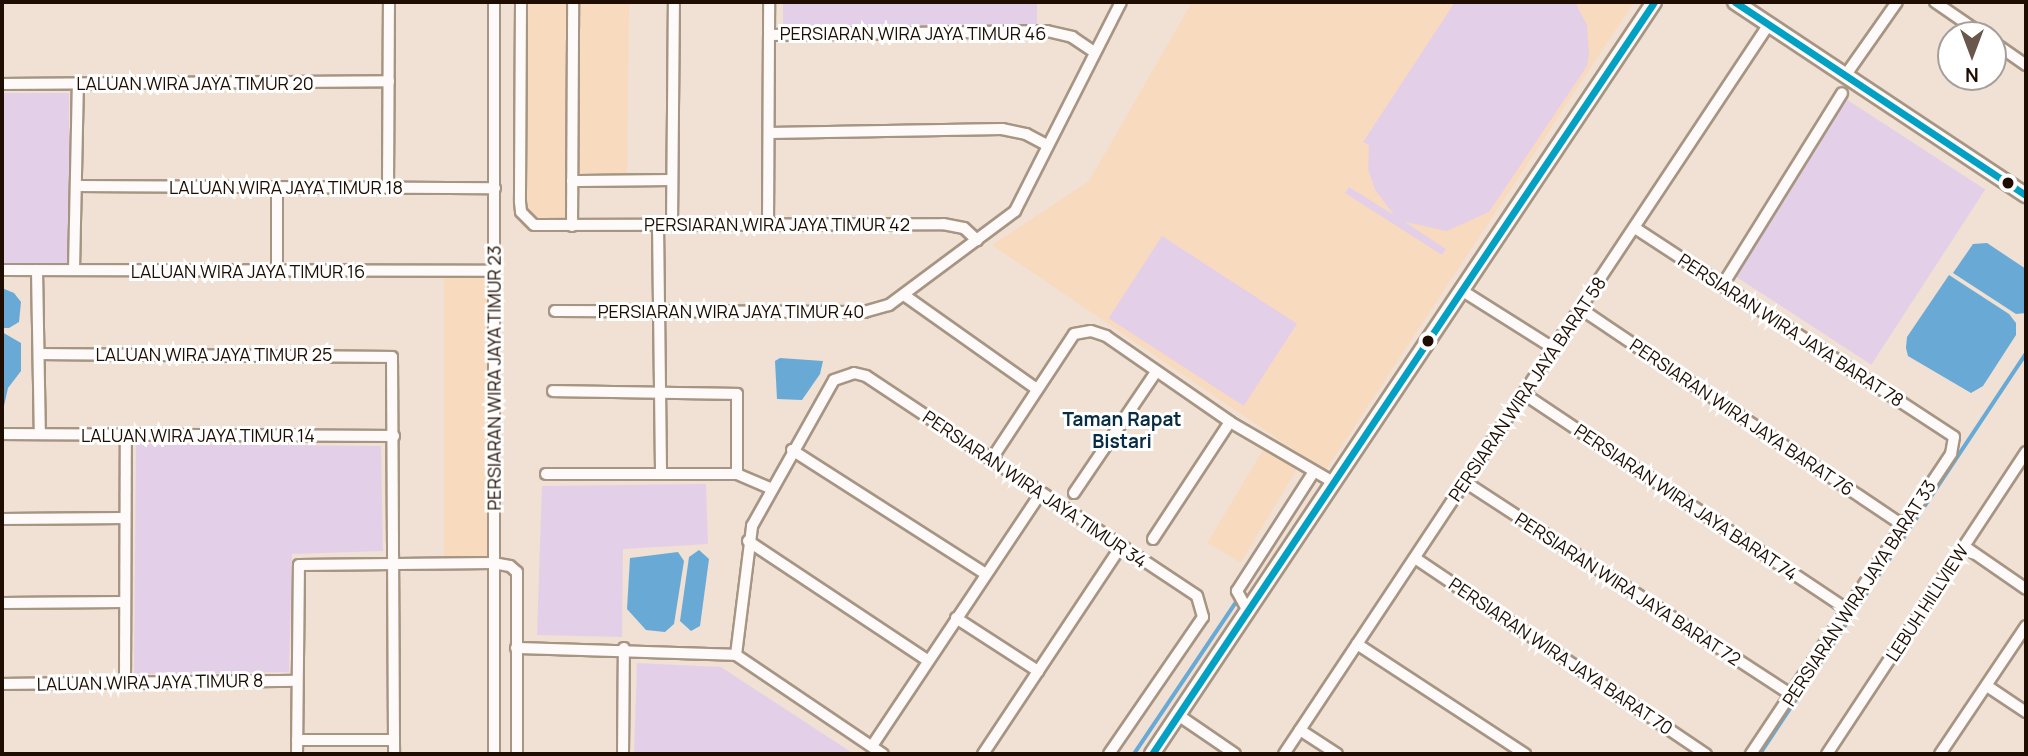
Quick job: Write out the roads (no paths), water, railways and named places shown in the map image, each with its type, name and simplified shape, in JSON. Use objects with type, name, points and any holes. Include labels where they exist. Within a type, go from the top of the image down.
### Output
[{"type":"street","points":[[388,2],[388,187]]},
{"type":"street","name":"PERSIARAN WIRA JAYA TIMUR 23","points":[[494,2],[494,754]]},
{"type":"street","name":"PERSIARAN WIRA JAYA TIMUR 42","points":[[521,2],[522,212],[534,225],[954,224],[978,240]]},
{"type":"street","points":[[572,226],[573,2]]},
{"type":"street","points":[[672,224],[674,2]]},
{"type":"street","points":[[768,223],[769,2]]},
{"type":"street","name":"PERSIARAN WIRA JAYA TIMUR 40","points":[[555,311],[864,312],[904,296],[1015,211],[1121,2]]},
{"type":"street","points":[[1152,754],[1654,2]]},
{"type":"street","points":[[1735,2],[2026,195]]},
{"type":"street","points":[[1845,76],[1897,2]]},
{"type":"street","points":[[1934,2],[1962,21]]},
{"type":"street","name":"PERSIARAN WIRA JAYA BARAT 58","points":[[1284,754],[1769,24]]},
{"type":"street","name":"PERSIARAN WIRA JAYA TIMUR 46","points":[[769,34],[1046,31],[1072,37],[1094,52]]},
{"type":"street","points":[[2007,52],[2026,65]]},
{"type":"street","name":"LALUAN WIRA JAYA TIMUR 20","points":[[2,84],[388,81]]},
{"type":"street","points":[[74,270],[78,83]]},
{"type":"street","points":[[1721,286],[1842,93]]},
{"type":"street","points":[[769,133],[1002,129],[1026,134],[1047,145]]},
{"type":"street","points":[[572,181],[672,180]]},
{"type":"street","name":"LALUAN WIRA JAYA TIMUR 18","points":[[76,186],[495,188]]},
{"type":"street","points":[[277,187],[277,271]]},
{"type":"street","points":[[658,224],[661,474]]},
{"type":"street","name":"PERSIARAN WIRA JAYA BARAT 78","points":[[1635,228],[1947,432]]},
{"type":"street","name":"LALUAN WIRA JAYA TIMUR 16","points":[[2,270],[495,271]]},
{"type":"street","points":[[37,270],[41,354],[40,434]]},
{"type":"street","points":[[1461,290],[1553,348]]},
{"type":"street","points":[[904,296],[1037,390]]},
{"type":"street","name":"PERSIARAN WIRA JAYA BARAT 76","points":[[1581,309],[1903,525]]},
{"type":"street","points":[[993,457],[1074,334],[1091,331],[1106,336],[1230,422],[1313,473],[1333,482]]},
{"type":"street","name":"LALUAN WIRA JAYA TIMUR 25","points":[[41,354],[388,355],[394,362],[394,436]]},
{"type":"street","points":[[1074,493],[1156,372]]},
{"type":"street","name":"PERSIARAN WIRA JAYA TIMUR 34","points":[[792,450],[834,380],[854,373],[993,457],[1040,494],[1197,596],[1203,617],[1109,754]]},
{"type":"street","points":[[553,391],[737,394],[737,474]]},
{"type":"street","name":"PERSIARAN WIRA JAYA BARAT 74","points":[[1524,394],[1848,610]]},
{"type":"street","points":[[1153,539],[1230,422]]},
{"type":"street","name":"PERSIARAN WIRA JAYA BARAT 33","points":[[1751,754],[1955,445],[1954,437],[1947,432]]},
{"type":"street","name":"LALUAN WIRA JAYA TIMUR 14","points":[[2,434],[394,436]]},
{"type":"street","points":[[125,682],[123,602],[126,436]]},
{"type":"street","points":[[394,436],[394,754]]},
{"type":"street","points":[[736,655],[748,541],[770,488],[792,450],[986,574]]},
{"type":"street","name":"LEBUH HILLVIEW","points":[[1828,754],[2026,452]]},
{"type":"street","points":[[1248,611],[1237,591],[1313,473]]},
{"type":"street","points":[[546,474],[737,474],[770,488]]},
{"type":"street","name":"PERSIARAN WIRA JAYA BARAT 72","points":[[1465,482],[1792,695]]},
{"type":"street","points":[[872,746],[1040,494]]},
{"type":"street","points":[[2,519],[125,519]]},
{"type":"street","points":[[748,541],[927,660]]},
{"type":"street","points":[[1964,546],[2026,589]]},
{"type":"street","points":[[983,754],[1120,548]]},
{"type":"street","name":"PERSIARAN WIRA JAYA BARAT 70","points":[[1415,558],[1706,754]]},
{"type":"street","points":[[297,754],[299,565],[493,563],[517,572],[517,754]]},
{"type":"street","points":[[2,603],[123,602]]},
{"type":"street","points":[[956,618],[1038,671]]},
{"type":"street","points":[[1940,754],[2026,626]]},
{"type":"street","points":[[1357,644],[1525,754]]},
{"type":"street","points":[[516,648],[624,648],[736,655],[883,754]]},
{"type":"street","points":[[623,754],[624,648]]},
{"type":"street","name":"LALUAN WIRA JAYA TIMUR 8","points":[[2,684],[297,681]]},
{"type":"street","points":[[1987,686],[2026,712]]},
{"type":"street","points":[[1178,715],[1235,754]]},
{"type":"street","points":[[1300,730],[1337,754]]},
{"type":"street","points":[[297,740],[394,740]]},
{"type":"water","points":[[1987,243],[2026,269],[2026,313],[2016,314],[1953,273],[1973,244]]},
{"type":"water","points":[[1949,275],[2009,314],[2016,323],[2016,335],[1983,386],[1971,393],[1908,356],[1906,348],[1907,337]]},
{"type":"water","points":[[2,288],[14,293],[21,302],[19,322],[9,328],[2,328]]},
{"type":"water","points":[[2,332],[21,343],[21,371],[8,388],[2,415]]},
{"type":"water","points":[[780,358],[823,361],[820,374],[802,400],[777,399],[775,361]]},
{"type":"water","points":[[699,550],[709,559],[700,626],[691,631],[680,621],[689,557]]},
{"type":"water","points":[[678,552],[684,561],[674,624],[665,632],[646,630],[627,609],[630,558]]},
{"type":"waterway","points":[[1760,754],[2026,354]]},
{"type":"waterway","points":[[1134,754],[1236,602]]},
{"type":"district","name":"Taman Rapat Bistari","points":[[1122,431]]}]
